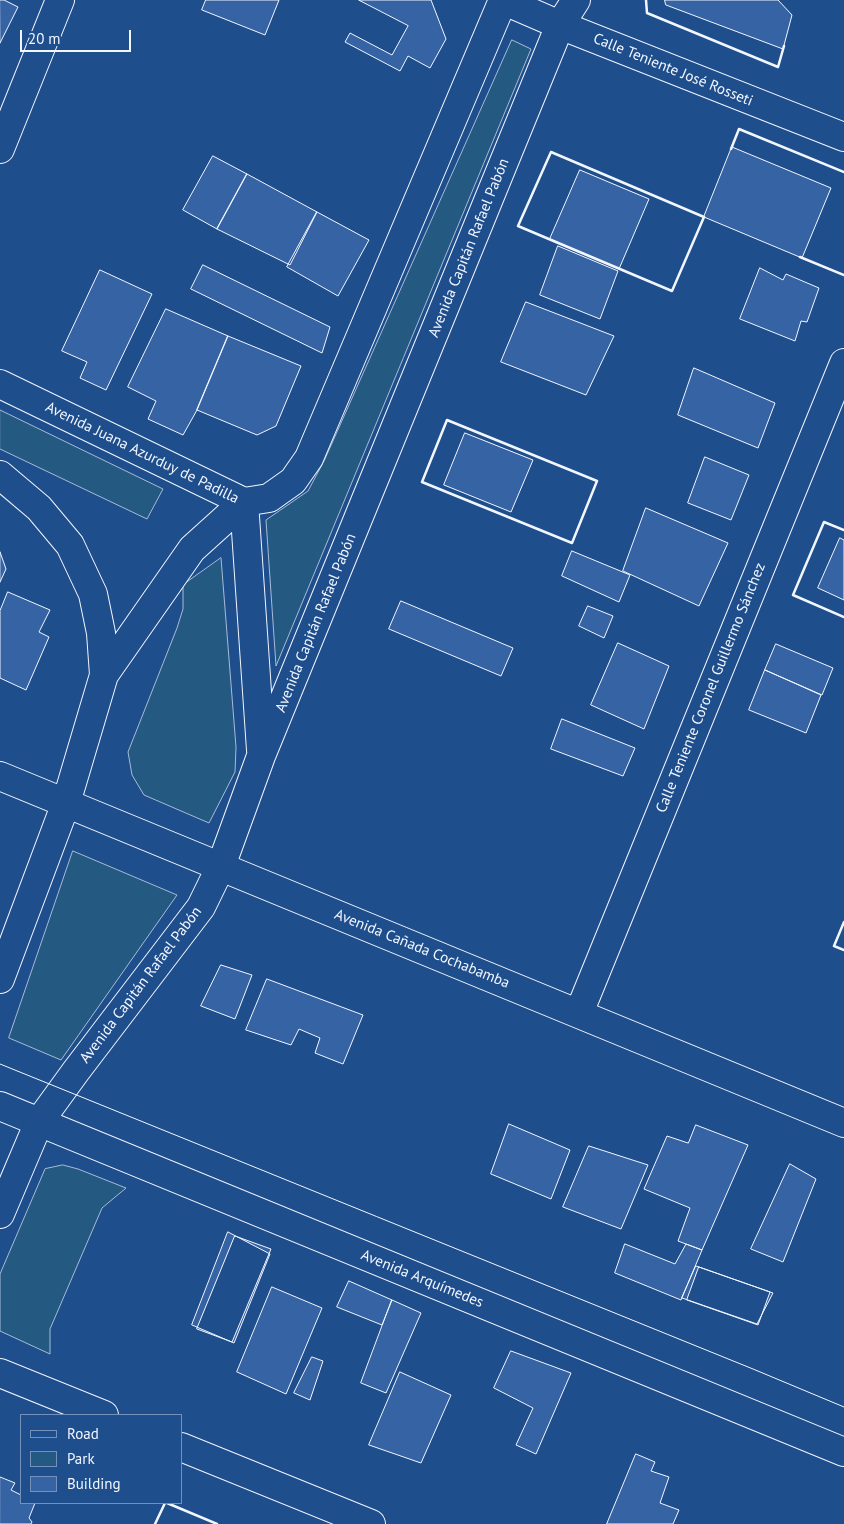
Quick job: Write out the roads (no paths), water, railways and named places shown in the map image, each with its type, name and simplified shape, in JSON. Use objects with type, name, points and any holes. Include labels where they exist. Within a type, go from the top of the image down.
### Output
[{"type":"street","points":[[0,149],[60,0]]},
{"type":"street","points":[[0,979],[66,802],[104,675],[192,549],[244,502],[269,498],[292,481],[309,458],[503,0]]},
{"type":"street","name":"Calle Teniente José Rosseti","points":[[503,0],[560,25],[844,137]]},
{"type":"street","name":"Avenida Capitán Rafael Pabón","points":[[0,1214],[39,1122],[201,908],[221,866],[261,756],[560,25],[576,0]]},
{"type":"street","name":"Calle Teniente Coronel Guillermo Sánchez","points":[[579,1013],[844,363]]},
{"type":"street","name":"Avenida Juana Azurduy de Padilla","points":[[0,384],[244,502],[261,756]]},
{"type":"street","points":[[0,475],[39,508],[70,545],[93,594],[100,634],[104,675]]},
{"type":"street","name":"Avenida Cañada Cochabamba","points":[[0,776],[844,1123]]},
{"type":"street","name":"Avenida Arquímedes","points":[[0,1106],[844,1452]]},
{"type":"street","points":[[0,1373],[102,1414]]},
{"type":"street","points":[[182,1446],[372,1524]]},
{"type":"tram line","points":[[0,1064],[844,1407]]}]
